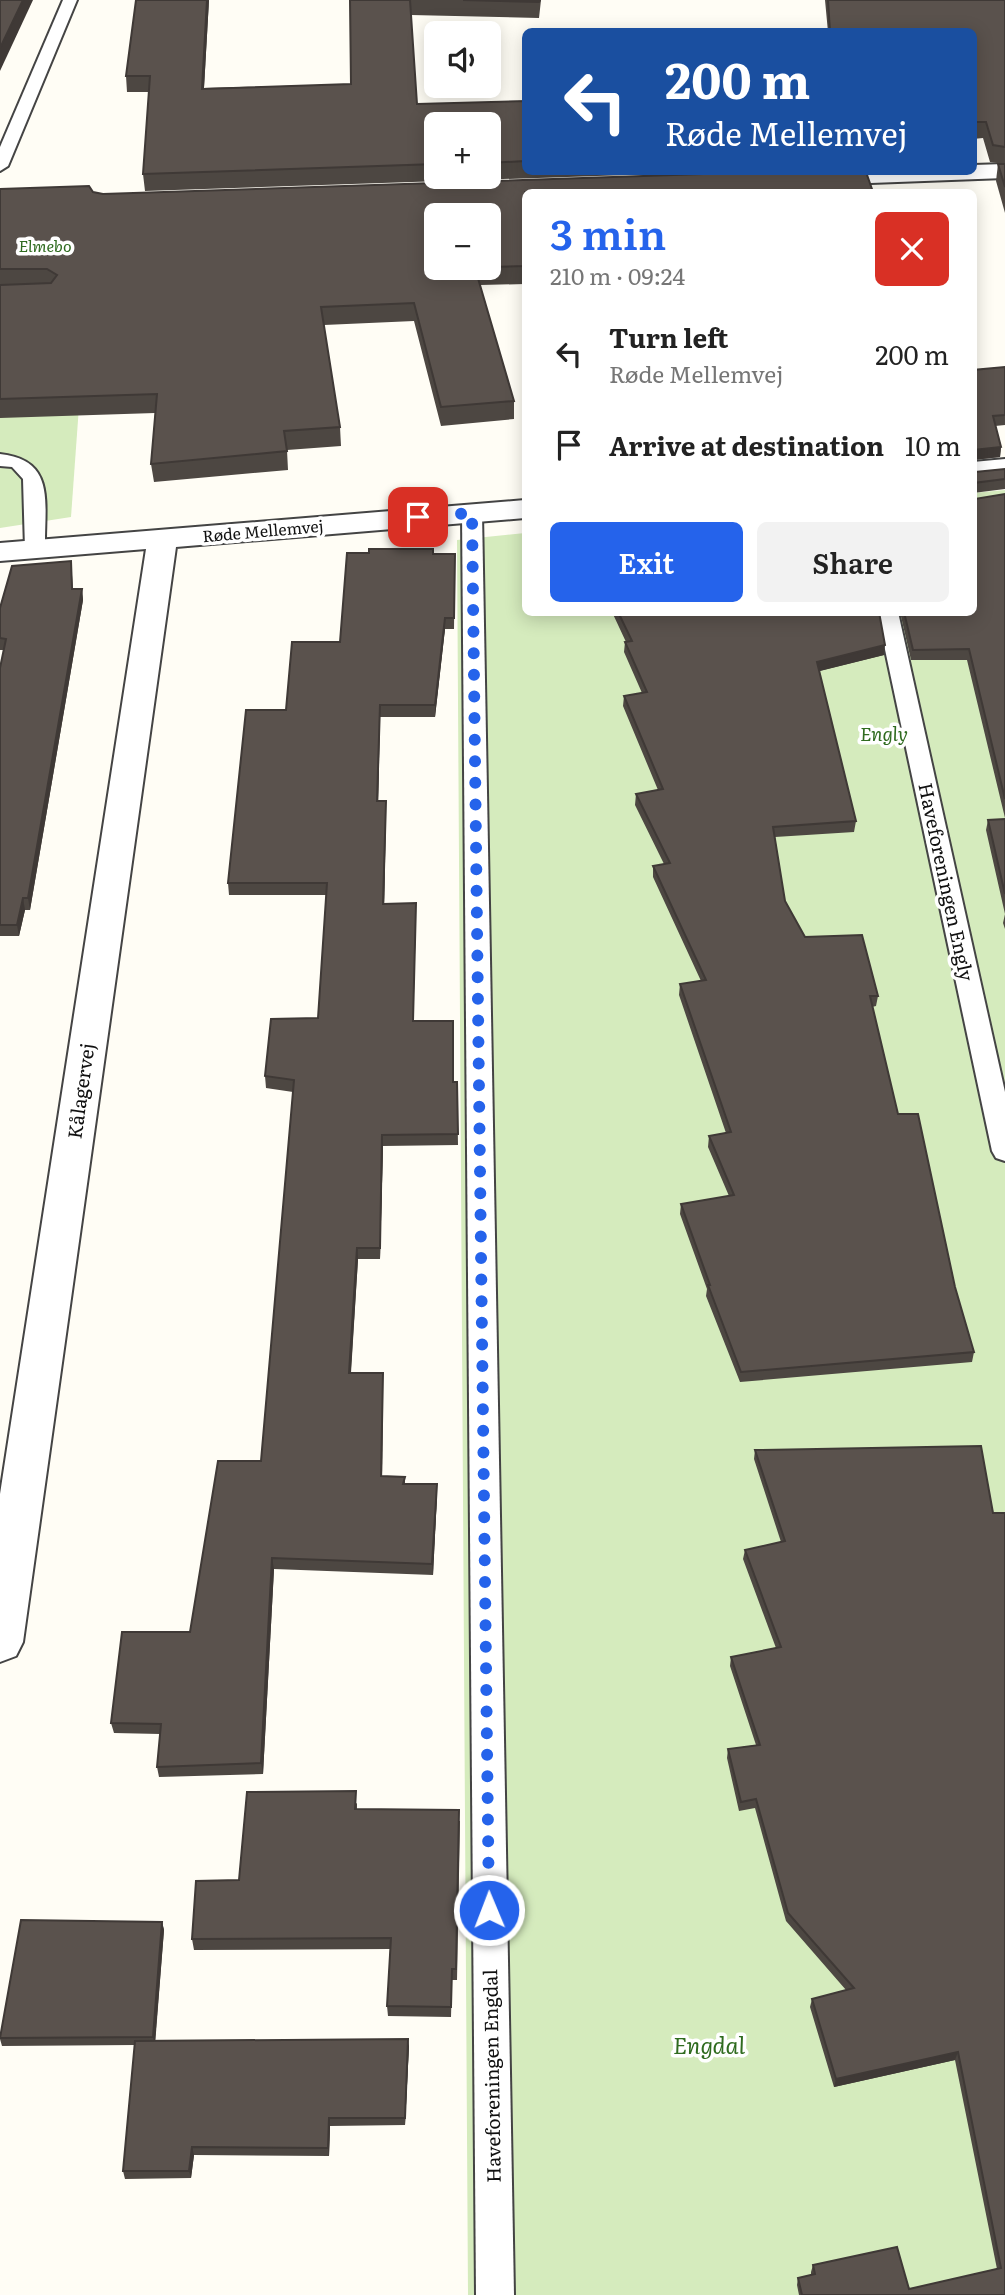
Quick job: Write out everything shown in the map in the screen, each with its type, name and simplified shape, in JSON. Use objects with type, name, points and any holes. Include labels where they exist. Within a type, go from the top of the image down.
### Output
[{"type":"street","points":[[977,172],[1005,171]]},
{"type":"street","points":[[798,178],[887,175]]},
{"type":"street","points":[[977,471],[1005,468]]},
{"type":"street","name":"Røde Mellemvej","points":[[0,552],[522,509]]},
{"type":"street","name":"Kålagervej","points":[[0,1642],[162,540]]},
{"type":"lane","points":[[0,166],[70,0]]},
{"type":"lane","points":[[0,460],[18,462],[33,478],[35,549]]},
{"type":"lane","name":"Haveforeningen Engdal","points":[[472,513],[495,2295]]},
{"type":"lane","name":"Haveforeningen Engly","points":[[888,616],[1005,1151]]},
{"type":"green space","name":"Elmebo","points":[[94,199],[71,517],[0,528],[0,201]]},
{"type":"green space","name":"Engdal","points":[[1005,490],[1005,2295],[468,2295],[457,540],[522,533],[522,616],[977,616],[977,493]]},
{"type":"building","points":[[0,0],[23,0],[0,48]]},
{"type":"building","points":[[136,0],[207,0],[202,89],[351,84],[350,0],[410,0],[417,104],[522,101],[522,161],[501,162],[501,112],[424,112],[424,164],[143,174],[150,76],[126,76]]},
{"type":"building","points":[[463,0],[540,0],[539,2]]},
{"type":"building","points":[[828,0],[1005,0],[1005,147],[993,145],[986,122],[977,122],[977,28],[830,28]]},
{"type":"building","points":[[998,164],[1005,164],[1005,187]]},
{"type":"building","points":[[673,175],[867,175],[872,189],[522,189],[522,266],[501,267],[501,203],[424,203],[424,280],[479,280],[514,401],[441,407],[414,303],[321,307],[340,427],[284,431],[287,451],[151,464],[157,394],[0,399],[0,285],[51,283],[57,275],[47,269],[0,269],[0,189],[89,186],[93,192],[103,194],[424,183],[424,189],[501,189],[501,181]]},
{"type":"building","points":[[1005,367],[1005,415],[993,416],[1001,447],[977,450],[977,370]]},
{"type":"building","points":[[1005,469],[1005,479],[977,482],[977,472]]},
{"type":"building","points":[[1005,494],[1005,799],[969,649],[913,650],[905,616],[977,616],[977,499]]},
{"type":"building","points":[[369,549],[433,549],[433,554],[455,554],[454,618],[445,618],[435,705],[380,705],[377,801],[386,801],[383,904],[416,903],[413,1021],[453,1021],[453,1082],[457,1082],[458,1134],[382,1135],[380,1248],[357,1248],[349,1373],[383,1373],[381,1476],[405,1477],[403,1484],[437,1484],[432,1564],[272,1558],[261,1763],[157,1767],[161,1724],[111,1723],[122,1632],[190,1632],[218,1461],[261,1461],[294,1080],[265,1076],[271,1019],[318,1018],[327,883],[228,883],[246,710],[286,710],[292,642],[340,642],[347,553],[369,553]]},
{"type":"building","points":[[71,561],[72,589],[82,589],[28,898],[23,898],[17,925],[0,925],[0,668],[6,639],[0,638],[0,608],[12,566]]},
{"type":"building","points":[[620,616],[880,616],[885,645],[817,662],[856,821],[773,827],[785,901],[805,937],[862,935],[878,996],[870,996],[898,1114],[918,1114],[955,1287],[974,1352],[741,1372],[681,1204],[734,1195],[709,1136],[731,1132],[680,984],[706,980],[653,866],[670,863],[636,794],[663,789],[624,696],[647,692],[625,642],[632,641]]},
{"type":"building","points":[[1005,819],[1005,894],[988,820]]},
{"type":"building","points":[[981,1446],[993,1513],[1005,1513],[1005,2295],[802,2295],[798,2278],[815,2274],[813,2265],[897,2247],[909,2289],[1001,2268],[958,2052],[836,2079],[812,1999],[854,1988],[788,1913],[756,1799],[741,1802],[728,1749],[760,1745],[731,1657],[781,1647],[745,1550],[785,1541],[755,1450]]},
{"type":"building","points":[[356,1791],[355,1809],[459,1810],[456,1969],[452,1969],[451,2007],[387,2006],[391,1938],[192,1939],[196,1881],[239,1880],[247,1792]]},
{"type":"building","points":[[21,1920],[162,1922],[153,2037],[0,2038]]},
{"type":"building","points":[[408,2039],[405,2118],[329,2118],[328,2148],[192,2147],[189,2171],[123,2171],[135,2041]]},
{"type":"route","points":[[418,517],[472,513],[489,1910]]},
{"type":"park label","name":"Engly","points":[[884,734]]}]
